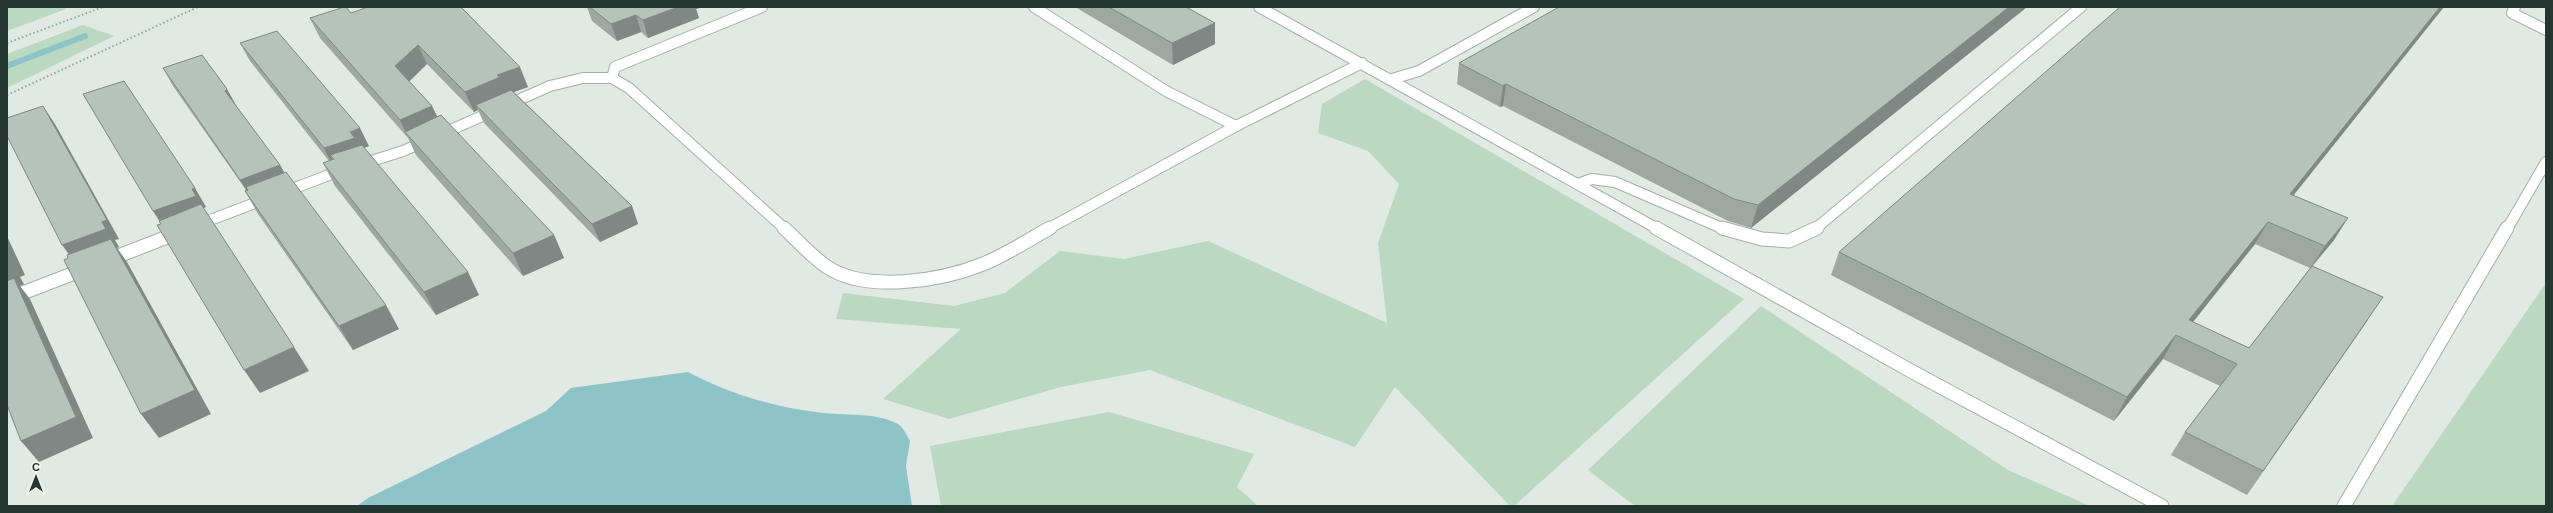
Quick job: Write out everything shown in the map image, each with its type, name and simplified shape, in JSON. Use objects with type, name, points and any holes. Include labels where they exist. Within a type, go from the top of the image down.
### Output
[{"type":"lane","points":[[612,78],[615,67],[762,7]]},
{"type":"lane","points":[[1034,7],[1166,91],[1236,126]]},
{"type":"lane","points":[[1259,7],[1392,79],[1911,371],[2162,506]]},
{"type":"lane","points":[[1392,79],[1419,71],[1534,7]]},
{"type":"lane","points":[[1578,184],[1592,179],[1615,182],[1732,232],[1762,239],[1789,240],[1815,229],[2081,7]]},
{"type":"lane","points":[[2514,7],[2512,13],[2546,30]]},
{"type":"lane","points":[[7,299],[337,172],[403,151],[501,106],[550,86],[583,78],[612,78],[628,88],[827,267],[863,279],[904,282],[947,277],[984,264],[1236,126],[1362,63]]},
{"type":"lane","points":[[2344,506],[2546,162]]},
{"type":"path","points":[[7,43],[103,7]]},
{"type":"path","points":[[7,95],[69,64],[198,7]]},
{"type":"green space","points":[[7,7],[64,7],[66,9],[7,31]]},
{"type":"green space","points":[[83,25],[114,36],[7,88],[7,54]]},
{"type":"green space","points":[[1365,79],[1744,299],[1514,506],[1510,506],[1395,387],[1355,447],[1150,370],[1061,387],[949,419],[883,399],[961,329],[836,319],[843,293],[954,306],[1005,293],[1060,251],[1124,259],[1208,241],[1387,323],[1378,243],[1399,184],[1368,151],[1318,133],[1322,104]]},
{"type":"green space","points":[[2546,283],[2546,506],[2392,506]]},
{"type":"green space","points":[[1761,306],[2008,470],[2090,506],[1635,506],[1588,470]]},
{"type":"green space","points":[[1109,412],[1254,454],[1237,487],[1258,506],[941,506],[930,446]]},
{"type":"water","points":[[688,372],[720,387],[771,404],[806,411],[871,416],[889,420],[900,425],[910,441],[906,466],[912,506],[357,506],[368,498],[546,411],[571,388]]},
{"type":"building","points":[[346,7],[351,13],[368,7],[461,7],[520,67],[497,75],[500,77],[465,92],[418,45],[395,66],[432,106],[400,120],[310,18]]},
{"type":"building","points":[[590,7],[678,7],[643,20],[636,15],[611,24]]},
{"type":"building","points":[[1109,7],[1186,7],[1215,23],[1172,43]]},
{"type":"building","points":[[1559,7],[2009,7],[1758,205],[1734,199],[1506,84],[1503,86],[1459,63]]},
{"type":"building","points":[[2120,7],[2440,7],[2290,194],[2348,218],[2325,246],[2268,222],[2189,320],[2249,348],[2312,266],[2383,297],[2263,471],[2185,432],[2237,364],[2176,335],[2127,397],[1839,252]]},
{"type":"building","points":[[277,31],[360,128],[350,132],[355,138],[324,148],[240,43]]},
{"type":"building","points":[[202,55],[227,89],[225,91],[280,165],[240,180],[163,68]]},
{"type":"building","points":[[124,81],[195,188],[192,189],[196,196],[153,211],[83,94]]},
{"type":"building","points":[[511,90],[632,206],[592,224],[476,105]]},
{"type":"building","points":[[43,106],[107,220],[102,222],[106,229],[62,245],[7,136],[7,118]]},
{"type":"building","points":[[441,115],[554,235],[513,253],[405,132]]},
{"type":"building","points":[[362,145],[468,272],[424,292],[323,163],[334,159],[330,155]]},
{"type":"building","points":[[286,172],[386,305],[339,326],[245,191],[248,190],[246,187]]},
{"type":"building","points":[[201,204],[294,347],[244,370],[157,225],[161,224],[159,221]]},
{"type":"building","points":[[111,239],[195,390],[141,414],[64,260],[68,258],[67,255]]},
{"type":"building","points":[[14,278],[76,417],[21,441],[7,405],[7,281]]},
{"type":"waterway","points":[[7,66],[85,36]]}]
